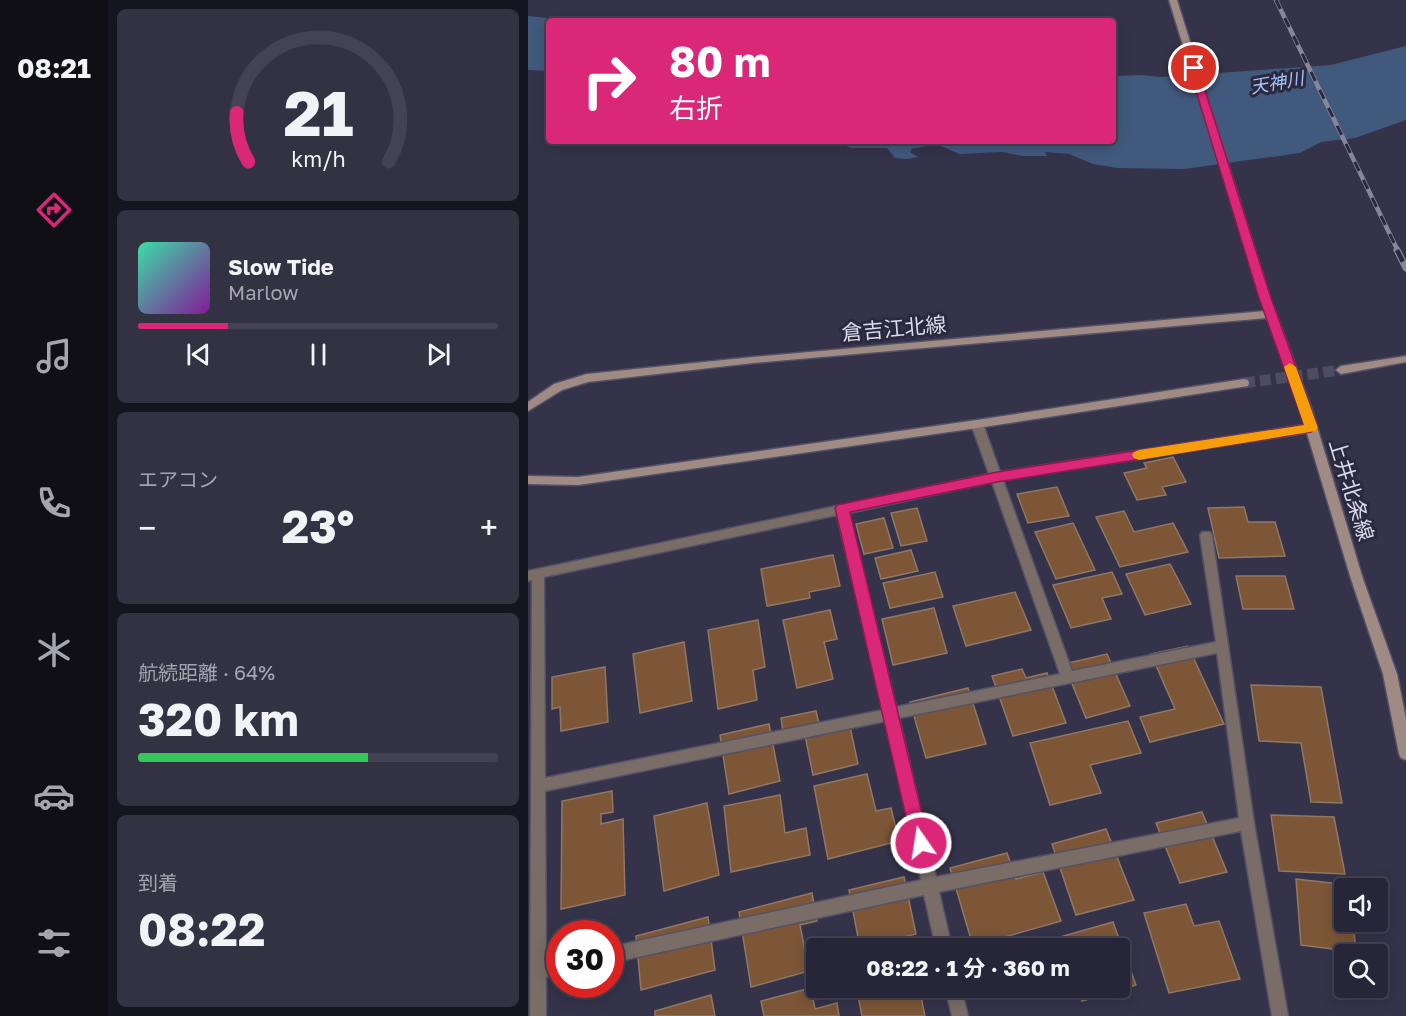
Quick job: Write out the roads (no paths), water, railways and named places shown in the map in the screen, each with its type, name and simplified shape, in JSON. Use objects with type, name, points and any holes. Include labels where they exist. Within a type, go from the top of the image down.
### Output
[{"type":"main road","name":"上井北条線","points":[[1173,0],[1264,295],[1311,428],[1390,674],[1406,754]]},
{"type":"main road","name":"倉吉江北線","points":[[528,407],[558,387],[587,378],[753,360],[1271,314]]},
{"type":"main road","points":[[1341,370],[1406,359]]},
{"type":"main road","points":[[528,480],[578,481],[1245,383]]},
{"type":"street","points":[[977,424],[1068,678]]},
{"type":"street","points":[[538,1016],[538,786],[533,576],[842,508],[997,477],[1311,428]]},
{"type":"street","points":[[842,508],[943,938]]},
{"type":"street","points":[[1206,535],[1247,823],[1280,1016]]},
{"type":"street","points":[[538,786],[1223,646]]},
{"type":"street","points":[[624,952],[930,886],[1247,823]]},
{"type":"street","points":[[539,971],[546,969]]},
{"type":"street","points":[[956,998],[960,1016]]},
{"type":"water","points":[[528,16],[548,18],[546,71],[528,70]]},
{"type":"water","name":"天神川","points":[[1406,46],[1406,120],[1355,138],[1321,142],[1300,153],[1184,169],[1118,168],[1093,164],[1069,154],[1045,152],[1047,156],[1023,156],[1002,152],[959,154],[937,144],[1116,144],[1116,76],[1162,77],[1331,65]]},
{"type":"water","points":[[843,144],[937,144],[911,149],[911,153],[918,157],[907,159],[895,158],[887,148],[850,148]]},
{"type":"tunnel","points":[[1244,383],[1341,370]]},
{"type":"railway","points":[[1276,0],[1398,251]]},
{"type":"railway","points":[[1397,250],[1406,268]]}]
